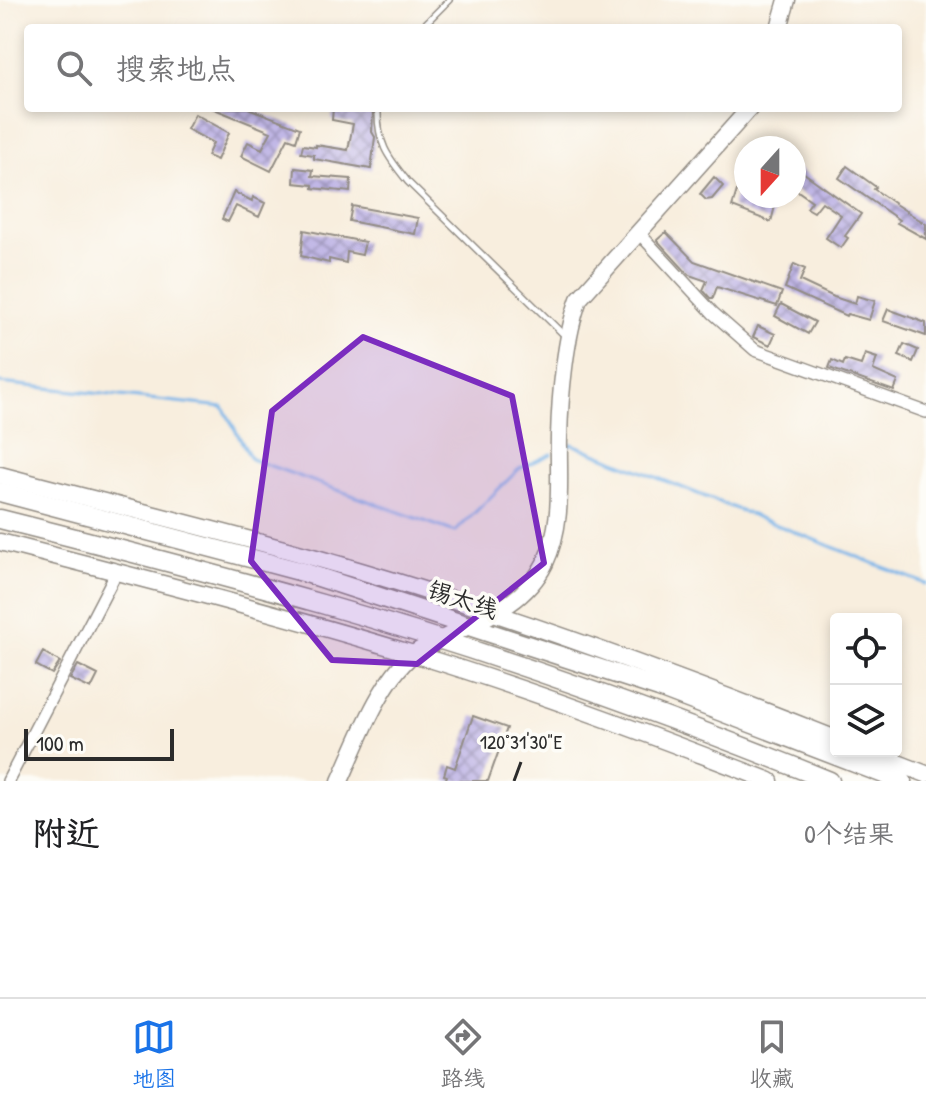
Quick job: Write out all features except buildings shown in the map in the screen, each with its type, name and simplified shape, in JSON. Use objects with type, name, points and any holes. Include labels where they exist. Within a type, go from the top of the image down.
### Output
[{"type":"main road","points":[[780,24],[787,0]]},
{"type":"main road","points":[[340,781],[375,706],[413,654],[496,614],[523,594],[543,566],[557,532],[559,434],[569,326],[579,299],[746,112]]},
{"type":"main road","points":[[0,475],[317,558],[496,614],[693,682],[830,737]]},
{"type":"main road","name":"锡太线","points":[[0,492],[303,572],[659,688],[902,781]]},
{"type":"main road","name":"锡太线","points":[[0,519],[324,605],[438,640],[655,713],[830,781]]},
{"type":"main road","points":[[0,542],[117,571],[413,654],[648,734],[770,781]]},
{"type":"main road","points":[[882,757],[926,774]]},
{"type":"street","points":[[639,233],[713,313],[755,350],[926,412]]},
{"type":"street","points":[[8,781],[117,571]]},
{"type":"lane","points":[[425,24],[449,0]]},
{"type":"lane","points":[[378,112],[378,128],[386,155],[408,182],[568,338]]},
{"type":"highlighted area","points":[[363,337],[512,396],[544,563],[417,664],[332,660],[251,561],[272,411]]},
{"type":"waterway","points":[[0,383],[223,407],[251,459],[455,532],[519,469],[551,454]]},
{"type":"waterway","points":[[565,447],[572,444],[926,584]]}]
